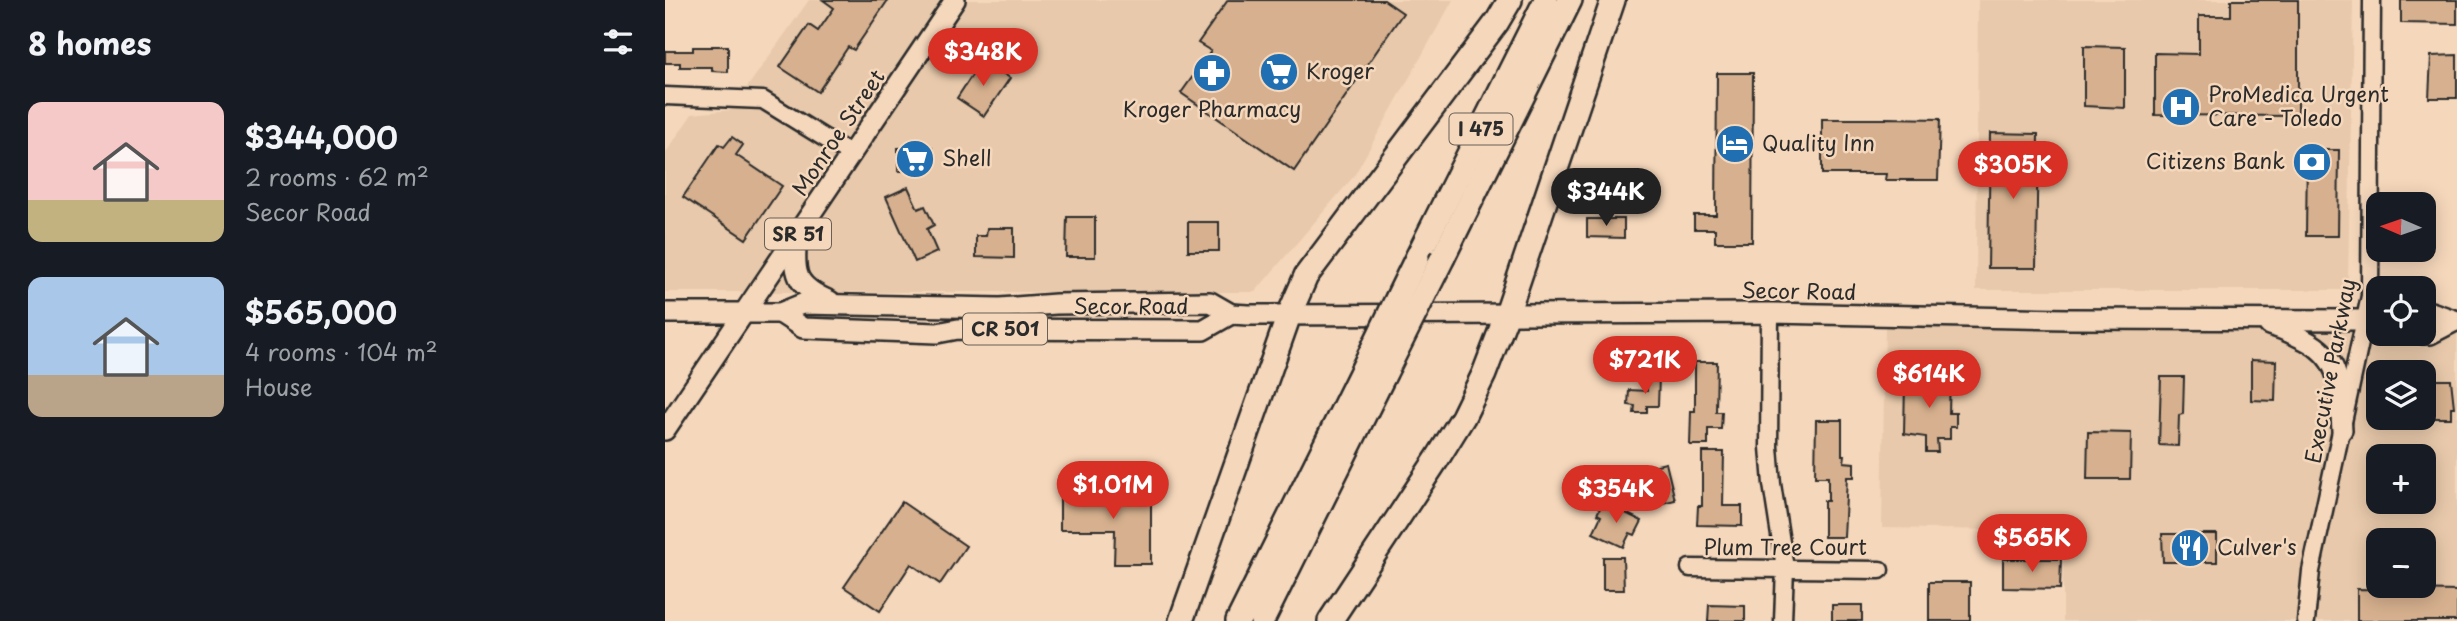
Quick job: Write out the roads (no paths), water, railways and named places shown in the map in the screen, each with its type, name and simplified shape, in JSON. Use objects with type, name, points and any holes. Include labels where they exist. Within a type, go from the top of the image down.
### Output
[{"type":"highway","points":[[1181,621],[1289,315],[1306,276],[1510,0]]},
{"type":"highway","name":"I 475","points":[[1262,621],[1373,373],[1417,258],[1546,0]]},
{"type":"highway","name":"I 475","points":[[1238,621],[1373,373],[1443,257],[1570,0]]},
{"type":"highway","points":[[1330,621],[1463,417],[1483,374],[1507,314],[1613,0]]},
{"type":"main road","name":"Monroe Street","points":[[665,430],[955,0]]},
{"type":"main road","points":[[797,235],[797,277],[810,292],[841,305]]},
{"type":"main road","name":"Secor Road","points":[[665,313],[781,313],[802,304],[1000,308],[1056,304],[1210,302],[1231,314],[1289,315],[1770,313],[2067,319],[2366,320]]},
{"type":"main road","name":"Secor Road","points":[[781,313],[803,328],[937,333],[958,329],[1203,330],[1231,314]]},
{"type":"main road","points":[[2436,314],[2456,321]]},
{"type":"main road","points":[[2248,319],[2278,327],[2321,348],[2332,362],[2339,380],[2342,430]]},
{"type":"main road","points":[[2436,331],[2456,321]]},
{"type":"street","name":"Executive Parkway","points":[[2371,276],[2372,0]]},
{"type":"street","points":[[665,96],[741,97],[763,100],[852,155]]},
{"type":"street","points":[[1770,313],[1769,447],[1785,568],[1783,621]]},
{"type":"street","name":"Executive Parkway","points":[[2306,621],[2311,571],[2342,430],[2366,346]]},
{"type":"street","name":"Plum Tree Court","points":[[1690,568],[1880,570]]},
{"type":"place","name":"Kroger","points":[[1279,72]]},
{"type":"place","name":"Kroger Pharmacy","points":[[1212,73]]},
{"type":"place","name":"ProMedica Urgent Care - Toledo","points":[[2181,107]]},
{"type":"place","name":"Quality Inn","points":[[1735,144]]},
{"type":"place","name":"Shell","points":[[915,159]]},
{"type":"place","name":"Citizens Bank","points":[[2312,162]]},
{"type":"place","name":"Culver's","points":[[2190,548]]}]
